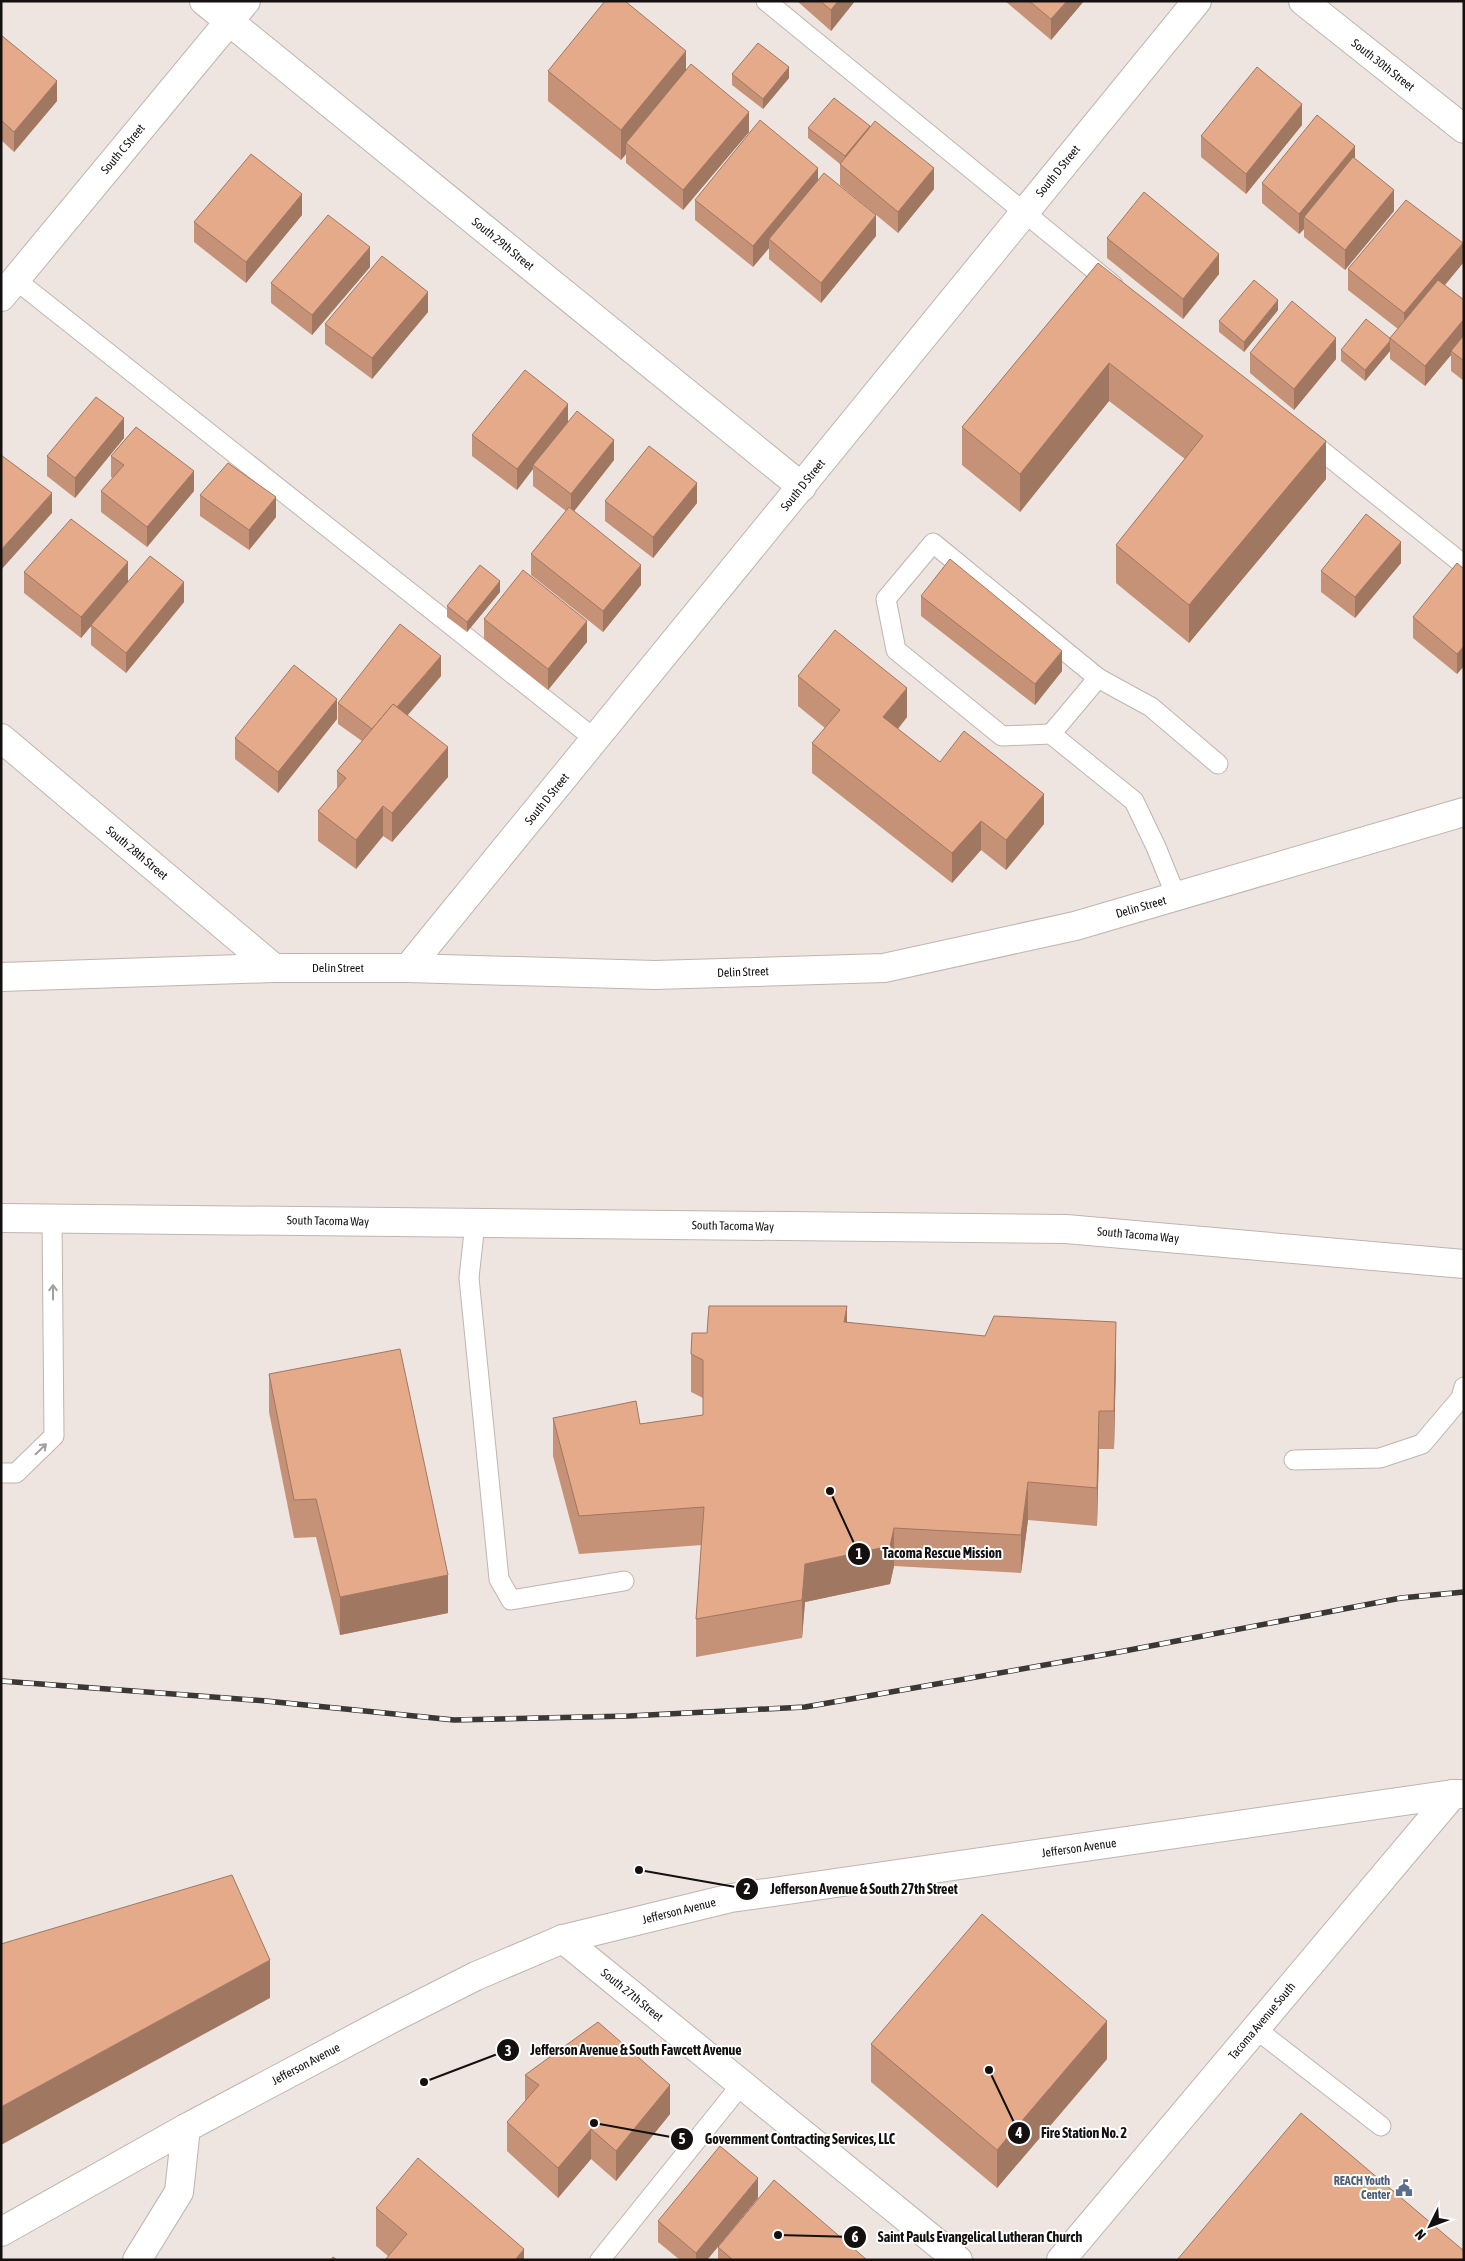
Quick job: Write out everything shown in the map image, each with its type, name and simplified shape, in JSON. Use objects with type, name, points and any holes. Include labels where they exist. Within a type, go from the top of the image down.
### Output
[{"type":"street","name":"South 29th Street","points":[[204,1],[237,11],[802,487]]},
{"type":"street","name":"South D Street","points":[[408,968],[596,740],[1197,1]]},
{"type":"street","name":"South 30th Street","points":[[1303,1],[1464,129]]},
{"type":"street","name":"South C Street","points":[[9,288],[237,11]]},
{"type":"street","name":"South 28th Street","points":[[1,738],[274,968]]},
{"type":"street","name":"Delin Street","points":[[1,977],[274,968],[408,968],[655,975],[884,968],[1075,926],[1464,812]]},
{"type":"street","name":"South Tacoma Way","points":[[1,1218],[1066,1229],[1464,1264]]},
{"type":"street","name":"Jefferson Avenue","points":[[1,2232],[186,2128],[476,1976],[563,1939],[731,1898],[1460,1790]]},
{"type":"street","name":"Tacoma Avenue South","points":[[1061,2260],[1460,1790]]},
{"type":"street","name":"South 27th Street","points":[[563,1939],[958,2260]]},
{"type":"street","points":[[137,2260],[180,2192],[186,2128]]},
{"type":"lane","points":[[766,1],[1023,213],[1126,295]]},
{"type":"lane","points":[[9,288],[596,740]]},
{"type":"lane","points":[[1295,430],[1464,565]]},
{"type":"lane","points":[[1176,896],[1156,847],[1134,802],[1051,734],[1002,736],[896,650],[886,599],[932,543],[1098,678],[1151,707],[1218,764]]},
{"type":"lane","points":[[1051,734],[1098,678]]},
{"type":"lane","points":[[1,1473],[16,1473],[54,1436],[52,1219]]},
{"type":"lane","points":[[475,1223],[470,1278],[499,1579],[511,1600],[624,1581]]},
{"type":"lane","points":[[1294,1460],[1380,1458],[1422,1444],[1461,1398],[1464,1387]]},
{"type":"lane","points":[[1256,2029],[1381,2126]]},
{"type":"lane","points":[[600,2260],[742,2085]]},
{"type":"building","points":[[605,1],[625,1],[686,51],[621,130],[548,71]]},
{"type":"building","points":[[820,1],[838,1],[831,10]]},
{"type":"building","points":[[1029,1],[1067,1],[1051,19]]},
{"type":"building","points":[[1,35],[57,81],[14,132],[1,120]]},
{"type":"building","points":[[758,43],[789,67],[763,99],[732,74]]},
{"type":"building","points":[[691,64],[749,112],[683,190],[626,143]]},
{"type":"building","points":[[1257,67],[1302,104],[1246,174],[1201,136]]},
{"type":"building","points":[[834,98],[870,126],[845,156],[808,128]]},
{"type":"building","points":[[1317,115],[1355,146],[1299,214],[1262,183]]},
{"type":"building","points":[[760,120],[818,168],[753,246],[695,200]]},
{"type":"building","points":[[875,121],[934,168],[898,212],[840,164]]},
{"type":"building","points":[[251,154],[302,194],[246,262],[194,222]]},
{"type":"building","points":[[1353,157],[1394,190],[1345,250],[1304,217]]},
{"type":"building","points":[[824,173],[876,215],[821,283],[769,239]]},
{"type":"building","points":[[1144,192],[1219,254],[1183,299],[1107,238]]},
{"type":"building","points":[[1406,200],[1463,243],[1404,313],[1348,269]]},
{"type":"building","points":[[328,215],[370,247],[312,315],[271,283]]},
{"type":"building","points":[[382,256],[428,292],[372,358],[325,324]]},
{"type":"building","points":[[1098,263],[1326,441],[1189,605],[1116,545],[1203,436],[1109,363],[1020,474],[962,427]]},
{"type":"building","points":[[1254,280],[1278,300],[1244,342],[1219,321]]},
{"type":"building","points":[[1438,280],[1464,300],[1464,319],[1425,366],[1390,338]]},
{"type":"building","points":[[1292,301],[1336,338],[1294,389],[1250,353]]},
{"type":"building","points":[[1366,319],[1390,338],[1390,341],[1365,370],[1341,350]]},
{"type":"building","points":[[1464,335],[1464,361],[1451,351]]},
{"type":"building","points":[[525,370],[568,404],[517,469],[472,435]]},
{"type":"building","points":[[96,397],[124,418],[75,478],[47,456]]},
{"type":"building","points":[[577,411],[614,440],[571,494],[533,465]]},
{"type":"building","points":[[136,427],[194,471],[147,527],[101,491],[124,465],[111,456]]},
{"type":"building","points":[[649,446],[697,483],[653,537],[605,501]]},
{"type":"building","points":[[1,455],[52,493],[1,550]]},
{"type":"building","points":[[228,463],[276,497],[249,530],[200,495]]},
{"type":"building","points":[[569,507],[641,565],[603,611],[531,554]]},
{"type":"building","points":[[1366,514],[1401,542],[1355,597],[1321,571]]},
{"type":"building","points":[[71,519],[128,562],[81,617],[24,572]]},
{"type":"building","points":[[150,556],[184,582],[126,653],[91,625]]},
{"type":"building","points":[[950,559],[1062,651],[1035,684],[921,596]]},
{"type":"building","points":[[1457,563],[1464,569],[1464,646],[1457,654],[1413,617]]},
{"type":"building","points":[[480,565],[500,581],[467,622],[447,606]]},
{"type":"building","points":[[523,570],[587,621],[548,669],[484,619]]},
{"type":"building","points":[[400,624],[441,656],[397,707],[393,704],[372,729],[338,703]]},
{"type":"building","points":[[835,630],[907,688],[883,717],[940,762],[964,731],[1044,794],[1006,840],[981,821],[952,853],[812,743],[840,710],[798,676]]},
{"type":"building","points":[[294,665],[337,699],[278,772],[235,738]]},
{"type":"building","points":[[393,704],[448,747],[392,813],[383,806],[356,840],[318,811],[346,778],[337,771]]},
{"type":"building","points":[[709,1306],[847,1306],[844,1322],[985,1336],[994,1316],[1116,1322],[1114,1411],[1099,1411],[1097,1488],[1028,1482],[1021,1535],[894,1528],[890,1546],[805,1564],[802,1600],[696,1619],[704,1507],[579,1516],[553,1418],[636,1401],[640,1424],[703,1415],[703,1360],[691,1354],[692,1333],[707,1333]]},
{"type":"building","points":[[400,1349],[448,1575],[340,1597],[316,1499],[294,1500],[269,1374]]},
{"type":"building","points":[[232,1875],[270,1960],[1,2107],[1,1944]]},
{"type":"building","points":[[982,1914],[1107,2021],[997,2150],[871,2044]]},
{"type":"building","points":[[598,2022],[670,2085],[616,2151],[591,2129],[558,2168],[507,2122],[539,2085],[525,2075]]},
{"type":"building","points":[[1301,2113],[1464,2251],[1464,2260],[1177,2260]]},
{"type":"building","points":[[720,2146],[758,2178],[696,2253],[658,2221]]},
{"type":"building","points":[[418,2158],[524,2249],[515,2260],[385,2260],[407,2234],[376,2208]]},
{"type":"building","points":[[774,2180],[867,2260],[733,2260],[718,2247]]},
{"type":"railway","points":[[1,1681],[266,1701],[454,1720],[629,1716],[805,1707],[1119,1652],[1401,1598],[1464,1592]]},
{"type":"place","name":"Tacoma Rescue Mission","points":[[830,1491]]},
{"type":"place","name":"Jefferson Avenue & South 27th Street","points":[[639,1870]]},
{"type":"place","name":"Fire Station No. 2","points":[[989,2070]]},
{"type":"place","name":"Jefferson Avenue & South Fawcett Avenue","points":[[424,2082]]},
{"type":"place","name":"Government Contracting Services, LLC","points":[[594,2123]]},
{"type":"place","name":"REACH Youth Center","points":[[1404,2188]]},
{"type":"place","name":"Saint Pauls Evangelical Lutheran Church","points":[[778,2235]]}]
